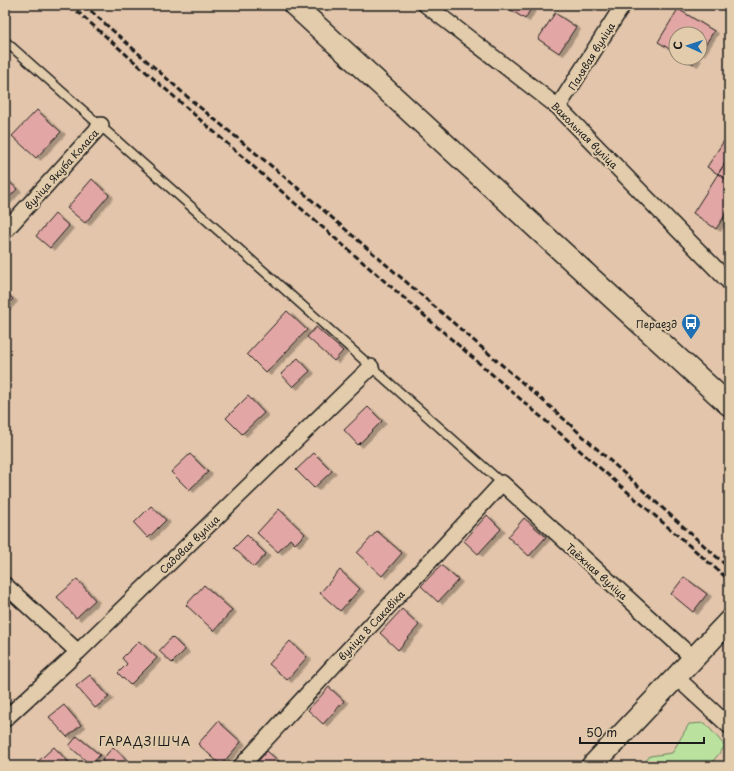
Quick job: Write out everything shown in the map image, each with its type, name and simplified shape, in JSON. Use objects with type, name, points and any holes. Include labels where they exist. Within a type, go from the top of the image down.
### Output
[{"type":"main road","points":[[294,5],[729,405]]},
{"type":"main road","points":[[592,766],[677,678],[693,658],[729,621]]},
{"type":"street","name":"Вакольная вуліца","points":[[426,5],[558,107],[729,282]]},
{"type":"street","name":"Палявая вуліца","points":[[558,107],[623,5]]},
{"type":"street","name":"вуліца Якуба Коласа","points":[[5,231],[101,125]]},
{"type":"street","name":"Садовая вуліца","points":[[5,719],[78,652],[371,366]]},
{"type":"street","name":"Таёжная вуліца","points":[[502,483],[693,658]]},
{"type":"street","name":"вуліца 8 Сакавіка","points":[[241,766],[502,483]]},
{"type":"street","points":[[5,585],[78,652]]},
{"type":"street","points":[[677,678],[729,726]]},
{"type":"lane","points":[[5,41],[502,483]]},
{"type":"shaded area","points":[[5,605],[13,613],[5,622]]},
{"type":"green space","points":[[705,723],[725,746],[709,766],[641,766],[650,756],[672,753],[689,724]]},
{"type":"building","points":[[503,5],[533,5],[525,19]]},
{"type":"building","points":[[678,9],[706,26],[668,26],[668,48],[658,42]]},
{"type":"building","points":[[555,13],[576,27],[559,53],[538,39]]},
{"type":"building","points":[[708,27],[714,31],[708,40]]},
{"type":"building","points":[[37,110],[61,132],[36,158],[12,136]]},
{"type":"building","points":[[729,133],[729,157],[718,174],[707,167]]},
{"type":"building","points":[[729,157],[729,181],[718,174]]},
{"type":"building","points":[[718,174],[729,181],[729,209],[716,229],[693,213]]},
{"type":"building","points":[[5,178],[17,189],[5,202]]},
{"type":"building","points":[[92,179],[109,195],[85,223],[67,208]]},
{"type":"building","points":[[55,214],[69,226],[50,248],[36,236]]},
{"type":"building","points":[[5,292],[13,299],[5,308]]},
{"type":"building","points":[[287,311],[307,330],[266,373],[247,354]]},
{"type":"building","points":[[316,327],[343,351],[334,361],[307,337]]},
{"type":"building","points":[[298,358],[310,371],[293,387],[281,374]]},
{"type":"building","points":[[248,396],[264,413],[242,434],[226,418]]},
{"type":"building","points":[[368,407],[382,421],[358,445],[344,430]]},
{"type":"building","points":[[314,453],[332,471],[314,488],[296,470]]},
{"type":"building","points":[[190,454],[208,472],[189,490],[171,472]]},
{"type":"building","points":[[151,506],[166,520],[148,538],[134,523]]},
{"type":"building","points":[[279,509],[305,534],[295,544],[290,539],[278,552],[257,533]]},
{"type":"building","points":[[487,515],[501,529],[478,554],[464,541]]},
{"type":"building","points":[[524,518],[546,537],[529,556],[508,537]]},
{"type":"building","points":[[377,531],[402,553],[382,576],[357,553]]},
{"type":"building","points":[[247,535],[266,554],[254,567],[234,548]]},
{"type":"building","points":[[441,565],[458,580],[438,602],[421,586]]},
{"type":"building","points":[[340,570],[360,589],[340,611],[320,593]]},
{"type":"building","points":[[684,577],[707,594],[693,612],[671,594]]},
{"type":"building","points":[[77,579],[95,600],[76,618],[57,597]]},
{"type":"building","points":[[204,585],[232,610],[214,631],[186,605]]},
{"type":"building","points":[[402,609],[419,625],[398,650],[380,633]]},
{"type":"building","points":[[172,637],[185,650],[172,663],[159,651]]},
{"type":"building","points":[[139,641],[157,658],[130,685],[118,673],[127,664],[122,658]]},
{"type":"building","points":[[290,641],[307,657],[287,680],[269,664]]},
{"type":"building","points":[[90,675],[109,697],[95,708],[76,686]]},
{"type":"building","points":[[329,687],[344,701],[323,724],[308,710]]},
{"type":"building","points":[[64,705],[81,725],[67,737],[49,717]]},
{"type":"building","points":[[218,721],[241,742],[221,765],[198,744]]},
{"type":"building","points":[[77,736],[100,755],[91,765],[69,746]]},
{"type":"building","points":[[54,747],[72,766],[33,766]]},
{"type":"building","points":[[113,747],[127,760],[122,766],[108,766],[102,760]]},
{"type":"building","points":[[267,751],[284,766],[254,766]]},
{"type":"railway","points":[[70,5],[313,219],[729,580]]},
{"type":"railway","points":[[84,5],[191,100],[292,183],[555,411],[729,568]]},
{"type":"place","name":"Пераезд","points":[[691,340]]},
{"type":"district","name":"ГАРАДЗІШЧА","points":[[145,741]]}]
